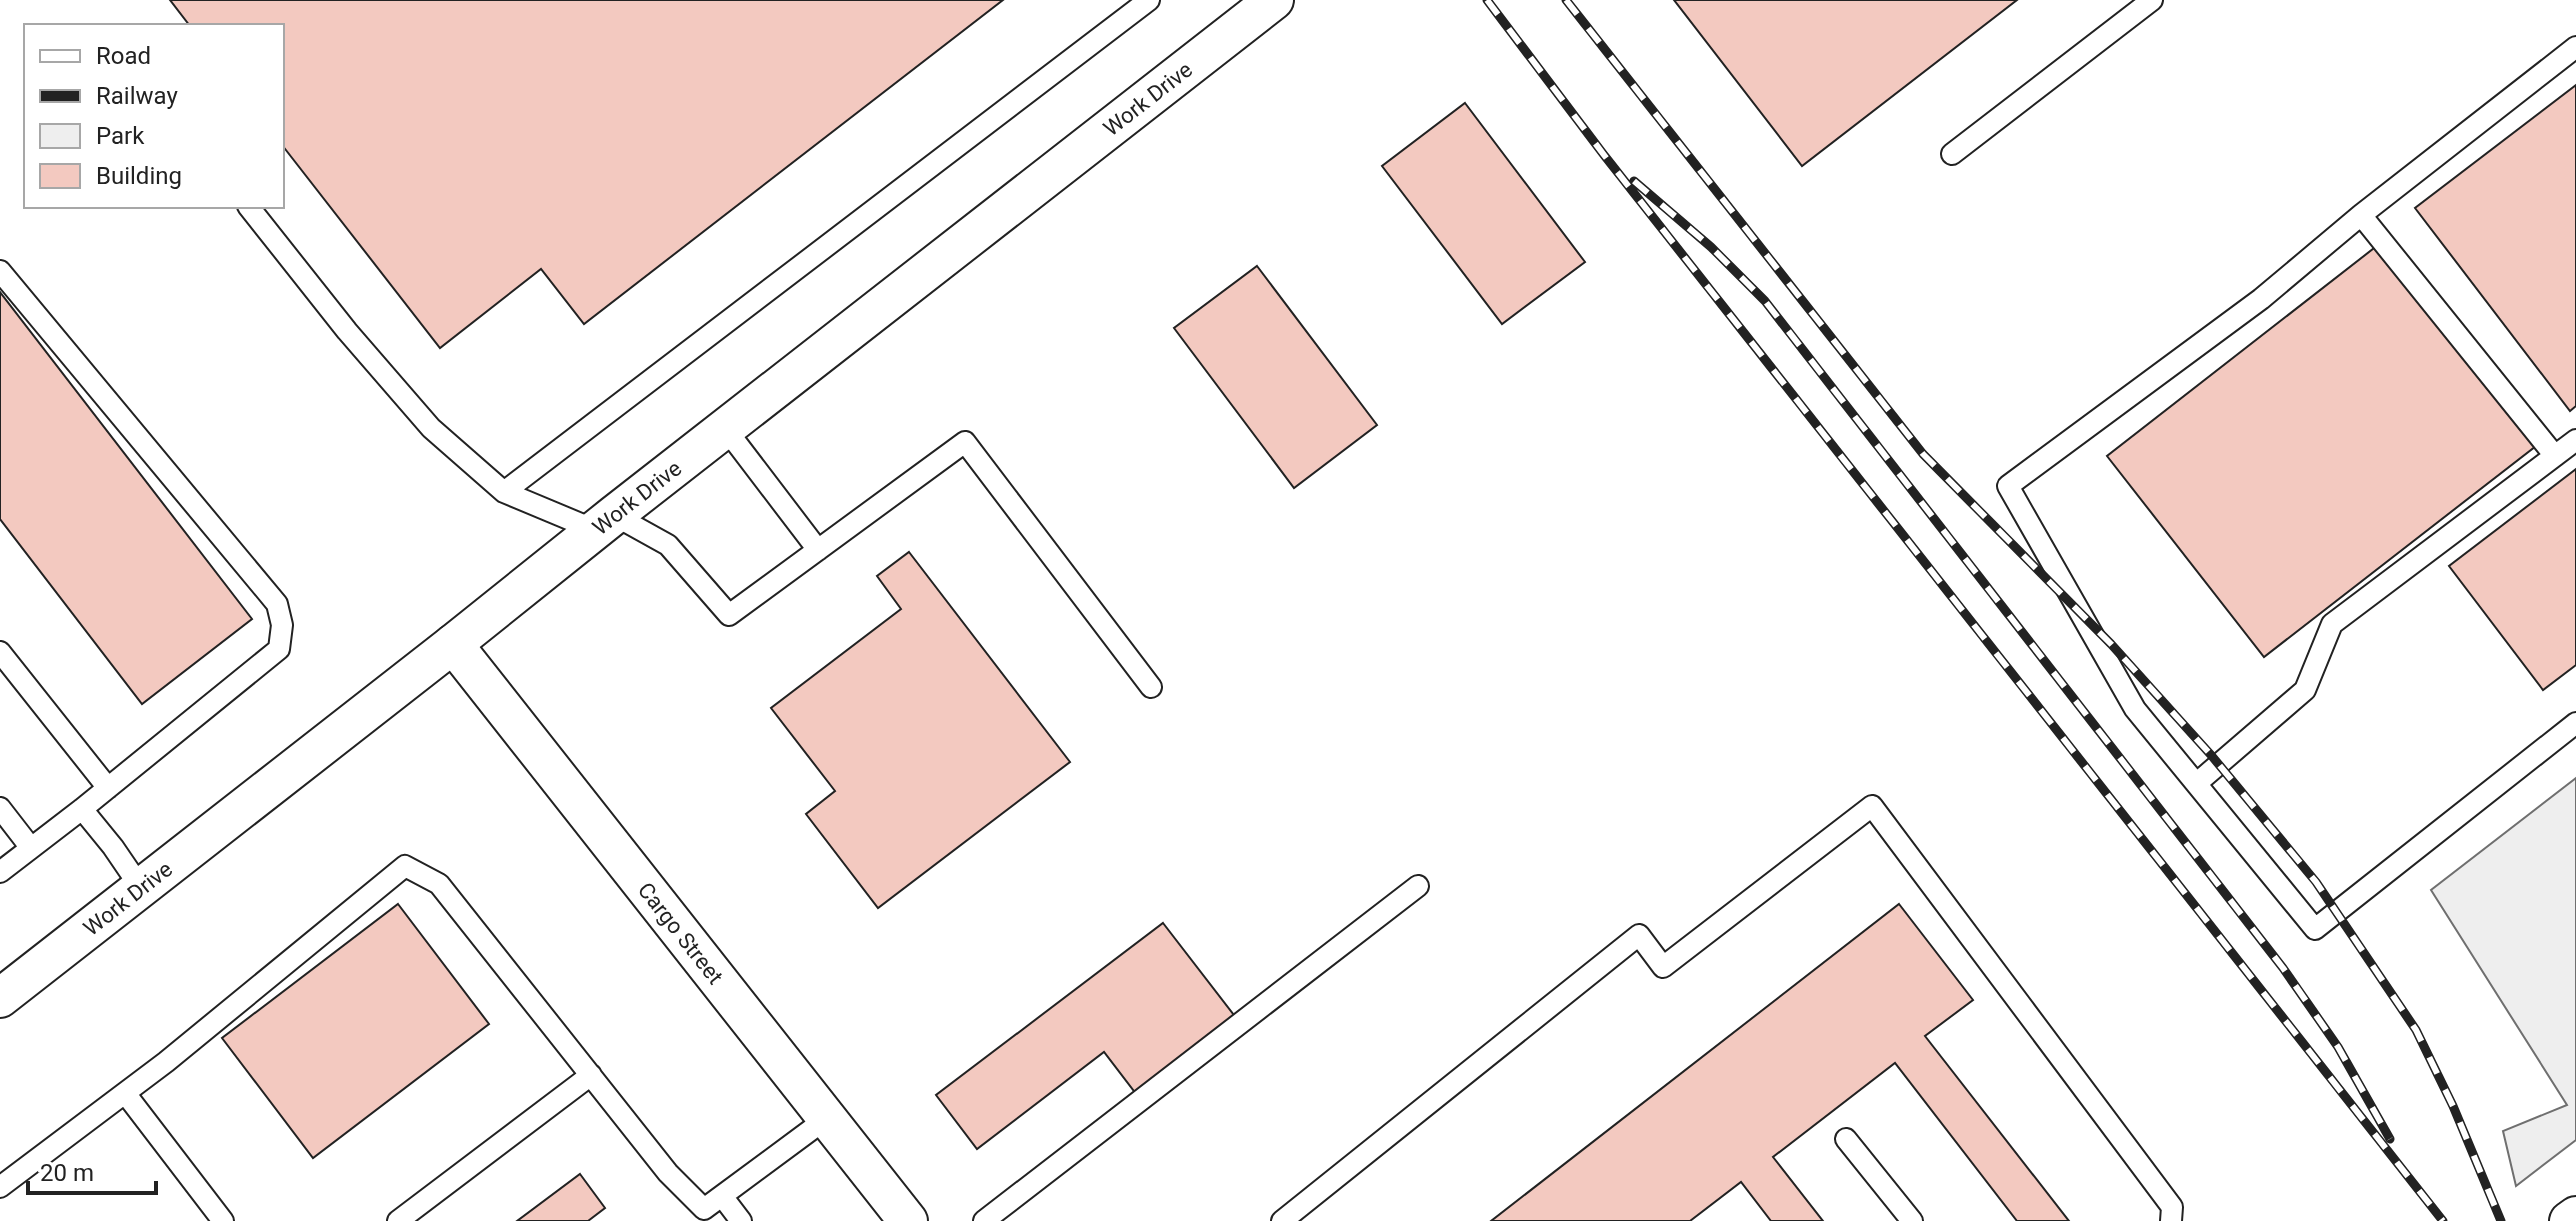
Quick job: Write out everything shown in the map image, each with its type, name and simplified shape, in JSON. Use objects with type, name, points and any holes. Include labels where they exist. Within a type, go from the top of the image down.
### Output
[{"type":"street","name":"Work Drive","points":[[0,998],[1274,0]]},
{"type":"street","name":"Cargo Street","points":[[453,644],[908,1221]]},
{"type":"street","points":[[2569,1221],[2576,1216]]},
{"type":"lane","points":[[504,492],[1149,0]]},
{"type":"lane","points":[[1952,154],[2152,0]]},
{"type":"lane","points":[[2576,47],[2361,215],[2261,299],[2008,486],[2135,709],[2315,929],[2576,723]]},
{"type":"lane","points":[[250,208],[347,331],[431,428],[504,492],[668,545],[729,615],[965,442],[1151,687]]},
{"type":"lane","points":[[2361,215],[2555,456]]},
{"type":"lane","points":[[0,271],[277,604],[282,625],[279,649],[0,872]]},
{"type":"lane","points":[[725,428],[818,550]]},
{"type":"lane","points":[[2197,783],[2305,690],[2332,624],[2576,440]]},
{"type":"lane","points":[[0,652],[108,788]]},
{"type":"lane","points":[[1282,1221],[1639,935],[1663,967],[1872,806],[2172,1207],[2171,1221]]},
{"type":"lane","points":[[0,808],[31,848]]},
{"type":"lane","points":[[82,809],[141,888]]},
{"type":"lane","points":[[0,1187],[166,1062],[405,866],[439,884],[668,1173],[696,1215],[827,1118]]},
{"type":"lane","points":[[984,1221],[1418,886]]},
{"type":"lane","points":[[398,1221],[591,1075]]},
{"type":"lane","points":[[125,1093],[223,1221]]},
{"type":"lane","points":[[1846,1139],[1912,1221]]},
{"type":"lane","points":[[722,1196],[741,1221]]},
{"type":"green space","points":[[2576,778],[2576,1140],[2516,1186],[2503,1131],[2567,1105],[2431,890]]},
{"type":"building","points":[[170,0],[1003,0],[584,324],[541,269],[440,348],[284,148],[284,24],[188,24]]},
{"type":"building","points":[[1674,0],[2017,0],[1802,166]]},
{"type":"building","points":[[2576,85],[2576,406],[2570,411],[2415,208]]},
{"type":"building","points":[[1465,103],[1585,262],[1502,324],[1382,166]]},
{"type":"building","points":[[2378,245],[2536,446],[2264,657],[2107,456]]},
{"type":"building","points":[[1257,266],[1377,425],[1294,488],[1174,328]]},
{"type":"building","points":[[0,292],[252,619],[142,704],[0,519]]},
{"type":"building","points":[[2576,469],[2576,665],[2543,690],[2449,566]]},
{"type":"building","points":[[909,552],[1070,762],[878,908],[806,814],[835,791],[771,708],[901,609],[877,576]]},
{"type":"building","points":[[398,904],[489,1024],[313,1158],[222,1038]]},
{"type":"building","points":[[1899,904],[1973,1000],[1925,1036],[2069,1221],[2017,1221],[1895,1063],[1773,1157],[1823,1221],[1771,1221],[1741,1182],[1690,1221],[1491,1221]]},
{"type":"building","points":[[1163,923],[1237,1019],[1137,1095],[1104,1052],[977,1149],[936,1095]]},
{"type":"building","points":[[580,1174],[605,1208],[588,1221],[517,1221]]},
{"type":"railway","points":[[1487,0],[1604,155],[2443,1221]]},
{"type":"railway","points":[[1566,0],[1923,454],[2111,644],[2211,755],[2316,882],[2416,1030],[2453,1106],[2501,1221]]},
{"type":"railway","points":[[1634,181],[1711,247],[1765,301],[2283,968],[2338,1047],[2390,1139]]}]
